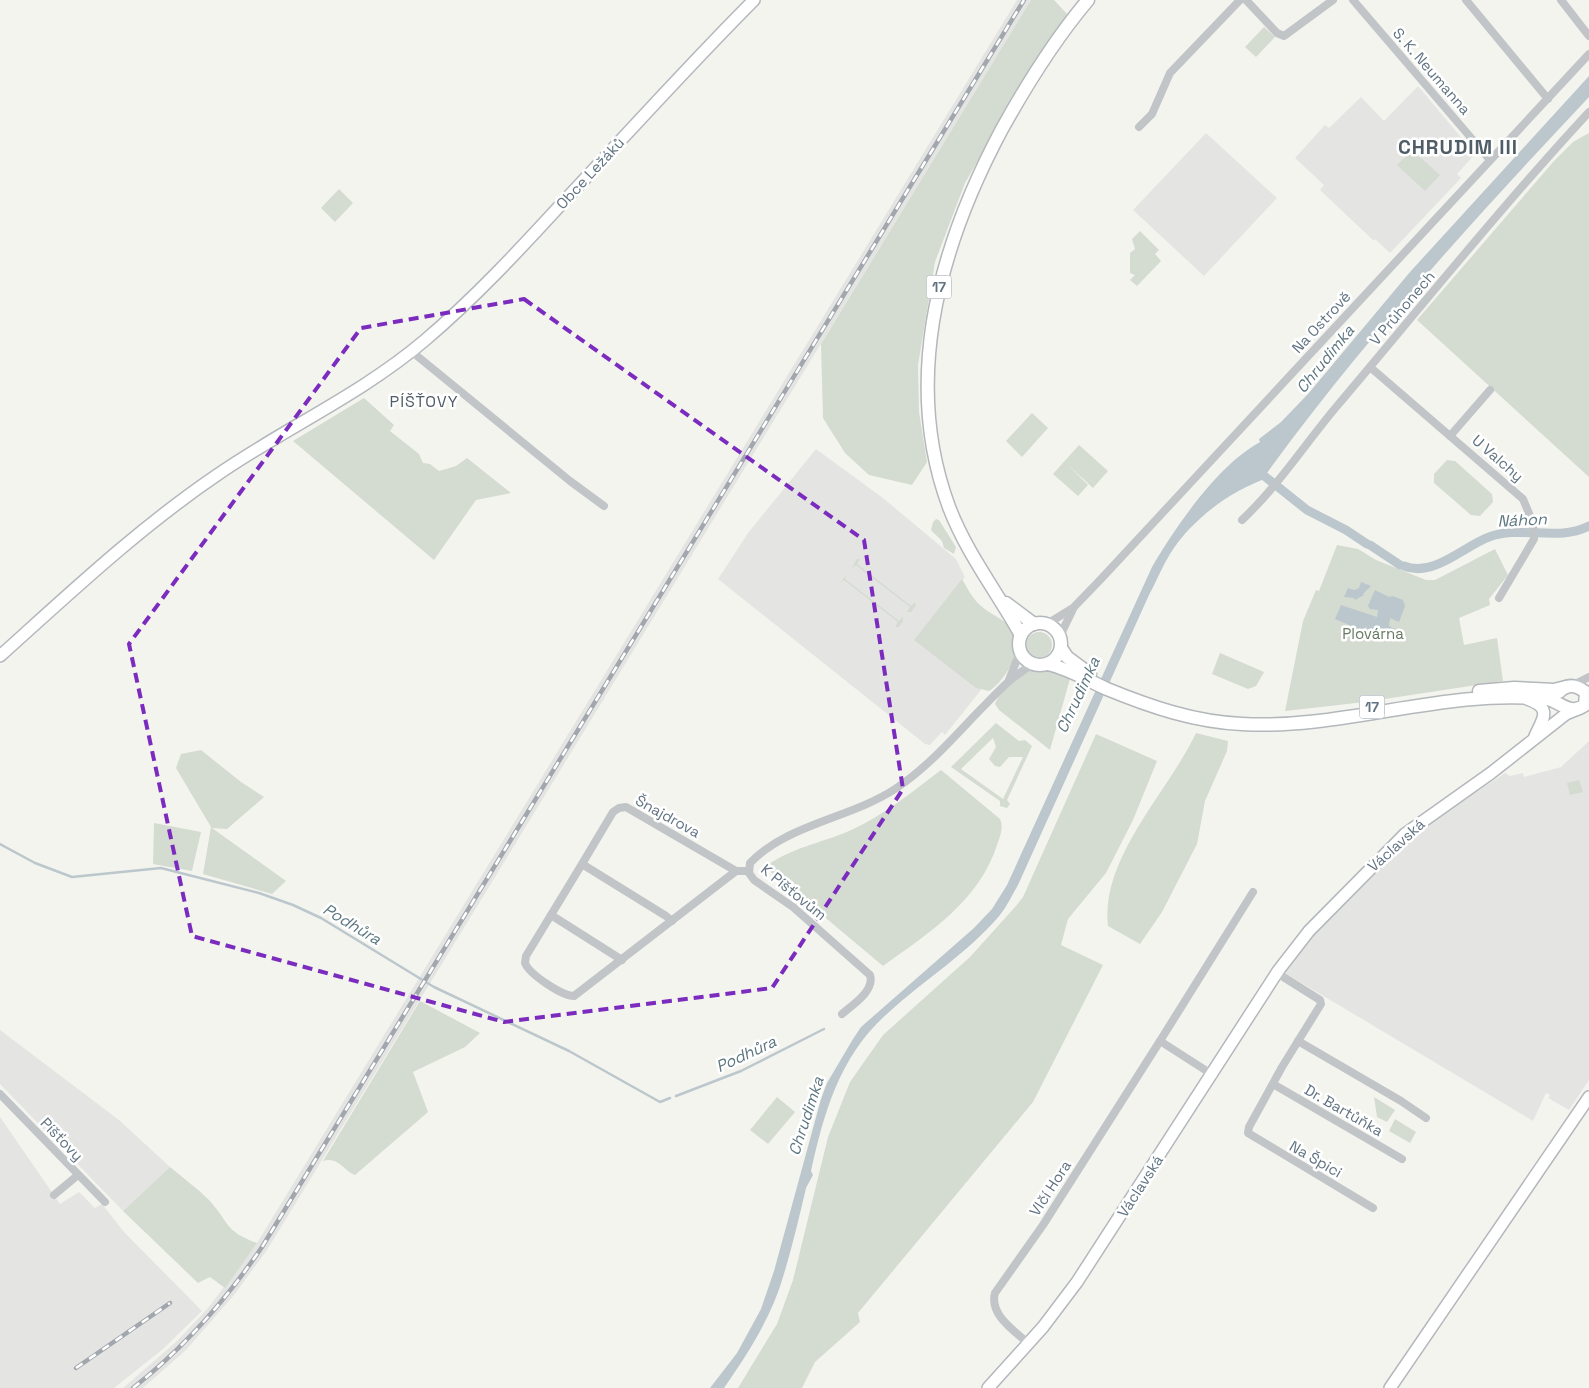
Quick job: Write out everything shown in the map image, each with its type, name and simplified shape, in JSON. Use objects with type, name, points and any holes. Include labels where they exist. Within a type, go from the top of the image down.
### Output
[{"type":"main road","name":"17","points":[[1021,635],[998,596],[978,568],[958,528],[935,459],[927,397],[932,323],[949,250],[961,216],[984,164],[1028,84],[1088,0]]},
{"type":"main road","name":"17","points":[[998,596],[1041,624],[1052,627],[1067,657],[1084,674]]},
{"type":"main road","points":[[1034,664],[1024,658],[1020,652],[1021,635],[1029,626],[1041,624]]},
{"type":"main road","points":[[1048,664],[1054,660],[1060,642]]},
{"type":"main road","name":"17","points":[[1034,664],[1048,664],[1084,674],[1119,693],[1176,714],[1218,722],[1260,725],[1294,723],[1461,700],[1524,698],[1547,699],[1558,702]]},
{"type":"main road","name":"17","points":[[1218,722],[1332,713],[1491,690],[1554,690],[1568,686]]},
{"type":"main road","points":[[1568,686],[1578,687],[1588,692],[1586,702],[1582,708],[1567,709],[1558,702],[1558,693],[1568,686]]},
{"type":"street","name":"Obce Ležáků","points":[[0,656],[124,545],[170,508],[218,474],[356,391],[411,351],[461,309],[508,262],[754,0]]},
{"type":"street","points":[[1139,127],[1152,114],[1170,73],[1240,0]]},
{"type":"street","points":[[1246,0],[1277,33],[1284,36],[1333,0]]},
{"type":"street","name":"S. K. Neumanna","points":[[1353,0],[1490,160]]},
{"type":"street","points":[[1466,0],[1548,99]]},
{"type":"street","points":[[1561,0],[1589,36]]},
{"type":"street","name":"Na Ostrově","points":[[1041,624],[1073,608],[1589,54]]},
{"type":"street","points":[[1578,124],[1589,112]]},
{"type":"street","name":"V Průhonech","points":[[1242,520],[1275,484],[1370,367],[1578,124],[1589,120]]},
{"type":"street","points":[[411,351],[570,481],[604,506]]},
{"type":"street","name":"U Valchy","points":[[1370,367],[1518,493],[1525,502],[1533,523],[1534,539],[1499,598]]},
{"type":"street","points":[[1450,436],[1490,390]]},
{"type":"street","name":"Na Ostrově","points":[[1060,642],[1073,608]]},
{"type":"street","points":[[1009,680],[1020,652]]},
{"type":"street","points":[[1009,680],[1034,664]]},
{"type":"street","points":[[1568,686],[1589,677]]},
{"type":"street","name":"K Píšťovům","points":[[842,1014],[868,990],[872,982],[870,975],[792,907],[754,880],[749,871],[753,860],[805,829],[863,807],[884,796],[909,779],[1009,680]]},
{"type":"street","points":[[1524,698],[1540,704],[1544,712],[1543,719],[1534,738]]},
{"type":"street","name":"Václavská","points":[[1534,738],[1552,717],[1558,702]]},
{"type":"street","name":"Václavská","points":[[988,1388],[1029,1344],[1077,1282],[1277,973],[1309,931],[1414,826],[1491,773],[1568,713],[1582,708]]},
{"type":"street","name":"Šnajdrova","points":[[626,807],[736,871],[574,996],[567,995],[538,977],[529,970],[525,959],[582,864],[613,812],[618,808],[626,807]]},
{"type":"street","points":[[582,864],[672,921]]},
{"type":"street","points":[[736,871],[749,871]]},
{"type":"street","name":"Vlčí Hora","points":[[1029,1344],[999,1316],[994,1306],[995,1293],[1043,1225],[1253,892]]},
{"type":"street","points":[[551,915],[622,960]]},
{"type":"street","points":[[1273,1084],[1321,1003],[1277,973]]},
{"type":"street","points":[[1160,1041],[1213,1074]]},
{"type":"street","points":[[1298,1041],[1401,1101],[1426,1118]]},
{"type":"street","name":"Na Špici","points":[[1273,1084],[1248,1132],[1252,1137],[1373,1208]]},
{"type":"street","name":"Dr. Bartůňka","points":[[1273,1084],[1402,1159]]},
{"type":"street","name":"Píšťovy","points":[[0,1094],[105,1202]]},
{"type":"street","points":[[1390,1388],[1589,1097]]},
{"type":"street","points":[[54,1195],[78,1175]]},
{"type":"highlighted area","points":[[524,299],[864,540],[903,789],[772,988],[504,1022],[192,936],[129,644],[361,328]]},
{"type":"shaded area","points":[[1017,0],[1031,0],[267,1250],[234,1295],[186,1350],[143,1388],[123,1388],[177,1341],[208,1308],[257,1243]]},
{"type":"shaded area","points":[[1589,76],[1589,97],[1465,231],[1385,323],[1309,417],[1267,473],[1268,478],[1254,483],[1226,498],[1200,518],[1170,554],[1149,595],[1018,885],[1005,908],[974,942],[871,1029],[846,1066],[828,1106],[811,1171],[813,1175],[806,1188],[786,1266],[772,1307],[750,1348],[724,1388],[710,1388],[737,1353],[761,1309],[774,1271],[827,1083],[861,1027],[974,928],[992,909],[1007,885],[1152,567],[1173,533],[1199,498],[1229,465],[1244,452],[1260,442],[1259,439],[1281,422],[1308,394],[1410,272]]},
{"type":"shaded area","points":[[1418,86],[1475,154],[1457,174],[1461,178],[1390,253],[1375,239],[1374,241],[1320,190],[1324,185],[1295,158],[1325,125],[1329,128],[1361,97],[1384,121]]},
{"type":"shaded area","points":[[1206,133],[1277,198],[1204,276],[1133,210]]},
{"type":"shaded area","points":[[816,449],[883,498],[956,559],[965,577],[946,601],[981,690],[945,735],[942,732],[930,745],[925,744],[718,579],[748,533]]},
{"type":"shaded area","points":[[1361,582],[1371,586],[1364,595],[1355,600],[1354,598],[1344,597],[1348,588],[1354,590],[1359,588]]},
{"type":"shaded area","points":[[1375,590],[1389,597],[1393,596],[1403,600],[1405,606],[1399,622],[1390,618],[1389,626],[1395,629],[1392,637],[1385,640],[1368,633],[1366,626],[1363,631],[1335,619],[1341,605],[1377,617],[1378,610],[1370,609],[1368,606]]},
{"type":"shaded area","points":[[1589,741],[1589,1080],[1569,1110],[1548,1098],[1550,1095],[1546,1093],[1533,1121],[1285,973],[1314,935],[1419,831],[1505,773],[1510,776],[1523,773],[1524,777],[1561,767]]},
{"type":"shaded area","points":[[0,1030],[119,1120],[170,1167],[123,1211],[0,1084]]},
{"type":"shaded area","points":[[0,1117],[60,1204],[79,1192],[95,1208],[102,1204],[124,1232],[202,1311],[163,1349],[114,1388],[0,1388]]},
{"type":"green space","points":[[1031,0],[1054,0],[1069,16],[1029,71],[965,183],[935,262],[918,365],[919,412],[927,462],[912,485],[869,475],[845,453],[823,418],[821,344]]},
{"type":"green space","points":[[1264,27],[1275,37],[1256,57],[1245,47]]},
{"type":"green space","points":[[1589,133],[1589,477],[1417,320],[1554,161],[1573,142]]},
{"type":"green space","points":[[1412,150],[1440,175],[1425,191],[1397,165]]},
{"type":"green space","points":[[339,189],[353,203],[335,222],[321,208]]},
{"type":"green space","points":[[1140,231],[1159,250],[1155,254],[1161,261],[1137,286],[1130,280],[1135,275],[1130,273],[1130,253],[1135,249],[1132,239]]},
{"type":"green space","points":[[364,398],[394,425],[390,431],[419,454],[423,463],[430,464],[439,471],[456,466],[467,458],[511,493],[476,500],[434,560],[293,441]]},
{"type":"green space","points":[[1032,413],[1048,428],[1022,457],[1006,441]]},
{"type":"green space","points":[[1079,445],[1108,471],[1093,488],[1067,464],[1088,485],[1078,496],[1053,474]]},
{"type":"green space","points":[[1447,460],[1455,461],[1492,494],[1493,502],[1480,516],[1471,515],[1434,483],[1434,474]]},
{"type":"green space","points":[[936,519],[939,520],[956,547],[954,554],[944,548],[942,541],[931,530]]},
{"type":"green space","name":"Plovárna","points":[[1337,545],[1358,549],[1376,560],[1426,580],[1435,580],[1495,549],[1508,575],[1489,599],[1490,605],[1459,618],[1464,645],[1497,638],[1503,681],[1365,702],[1285,711],[1303,621],[1316,590],[1319,591]]},
{"type":"green space","points":[[857,559],[860,559],[857,564],[911,606],[915,602],[916,605],[911,612],[907,612],[910,607],[856,565],[852,568]]},
{"type":"green space","points":[[847,574],[845,579],[899,621],[903,617],[899,627],[895,627],[898,622],[844,580],[840,583]]},
{"type":"green space","points":[[962,579],[972,596],[983,608],[1008,625],[1014,633],[1016,641],[1013,661],[1002,679],[989,691],[976,688],[914,640]]},
{"type":"green space","points":[[1039,632],[1048,636],[1052,645],[1048,654],[1039,658],[1030,654],[1026,645],[1030,636]]},
{"type":"green space","points":[[1220,653],[1264,672],[1256,686],[1248,689],[1212,674]]},
{"type":"green space","points":[[1047,668],[1071,675],[1050,750],[999,710],[995,704],[1005,689],[1021,674],[1031,669]]},
{"type":"green space","points":[[996,723],[1019,741],[1025,740],[1032,746],[1007,800],[1010,804],[1007,808],[1000,806],[1000,801],[951,767]],"holes":[[[993,738],[996,747],[989,759],[995,766],[1000,767],[1009,757],[1023,757],[1003,799],[961,769]]]},
{"type":"green space","points":[[1196,733],[1228,741],[1227,751],[1205,801],[1197,844],[1162,912],[1140,944],[1108,926],[1108,901],[1115,875],[1125,850]]},
{"type":"green space","points":[[1096,734],[1157,761],[1133,820],[1106,873],[1068,919],[1061,945],[1103,965],[1033,1102],[858,1313],[860,1322],[815,1362],[802,1388],[738,1388],[777,1324],[793,1280],[828,1137],[850,1082],[883,1035],[970,957],[1023,897]]},
{"type":"green space","points":[[201,750],[241,782],[264,797],[227,829],[212,828],[286,881],[272,894],[203,874],[211,827],[176,768],[181,754]]},
{"type":"green space","points":[[941,770],[1000,819],[1002,829],[989,865],[965,899],[935,928],[883,966],[765,867],[795,850],[862,825],[897,803]]},
{"type":"green space","points":[[1579,780],[1583,792],[1570,795],[1567,783]]},
{"type":"green space","points":[[154,823],[201,832],[192,871],[153,864]]},
{"type":"green space","points":[[420,1001],[480,1033],[465,1047],[413,1072],[428,1112],[355,1175],[337,1162],[323,1161]]},
{"type":"green space","points":[[777,1097],[795,1112],[768,1144],[750,1130]]},
{"type":"green space","points":[[1374,1097],[1395,1110],[1387,1122],[1377,1117]]},
{"type":"green space","points":[[1395,1119],[1416,1132],[1410,1143],[1389,1131]]},
{"type":"green space","points":[[170,1167],[209,1200],[228,1226],[246,1239],[257,1243],[225,1288],[210,1277],[198,1283],[123,1211]]},
{"type":"waterway","name":"Náhon","points":[[1258,471],[1307,510],[1346,530],[1367,544]]},
{"type":"waterway","name":"Náhon","points":[[1404,566],[1415,569],[1426,568],[1448,559],[1479,541],[1501,534],[1513,532],[1565,533],[1589,526]]},
{"type":"waterway","name":"Náhon","points":[[1370,545],[1400,565]]},
{"type":"waterway","name":"Podhůra","points":[[0,844],[35,863],[72,877],[161,868],[259,893],[293,905],[321,918],[434,987],[569,1051],[660,1102],[670,1098]]},
{"type":"waterway","name":"Podhůra","points":[[676,1096],[741,1071],[824,1029]]},
{"type":"railway","points":[[133,1388],[187,1340],[234,1286],[262,1247],[1024,0]]},
{"type":"railway","points":[[76,1368],[170,1303]]},
{"type":"district","name":"CHRUDIM III","points":[[1458,147]]},
{"type":"district","name":"PÍŠŤOVY","points":[[424,401]]},
{"type":"water label","name":"Chrudimka","points":[[1325,359]]},
{"type":"water label","name":"Chrudimka","points":[[1078,695]]},
{"type":"water label","name":"Chrudimka","points":[[806,1116]]}]
